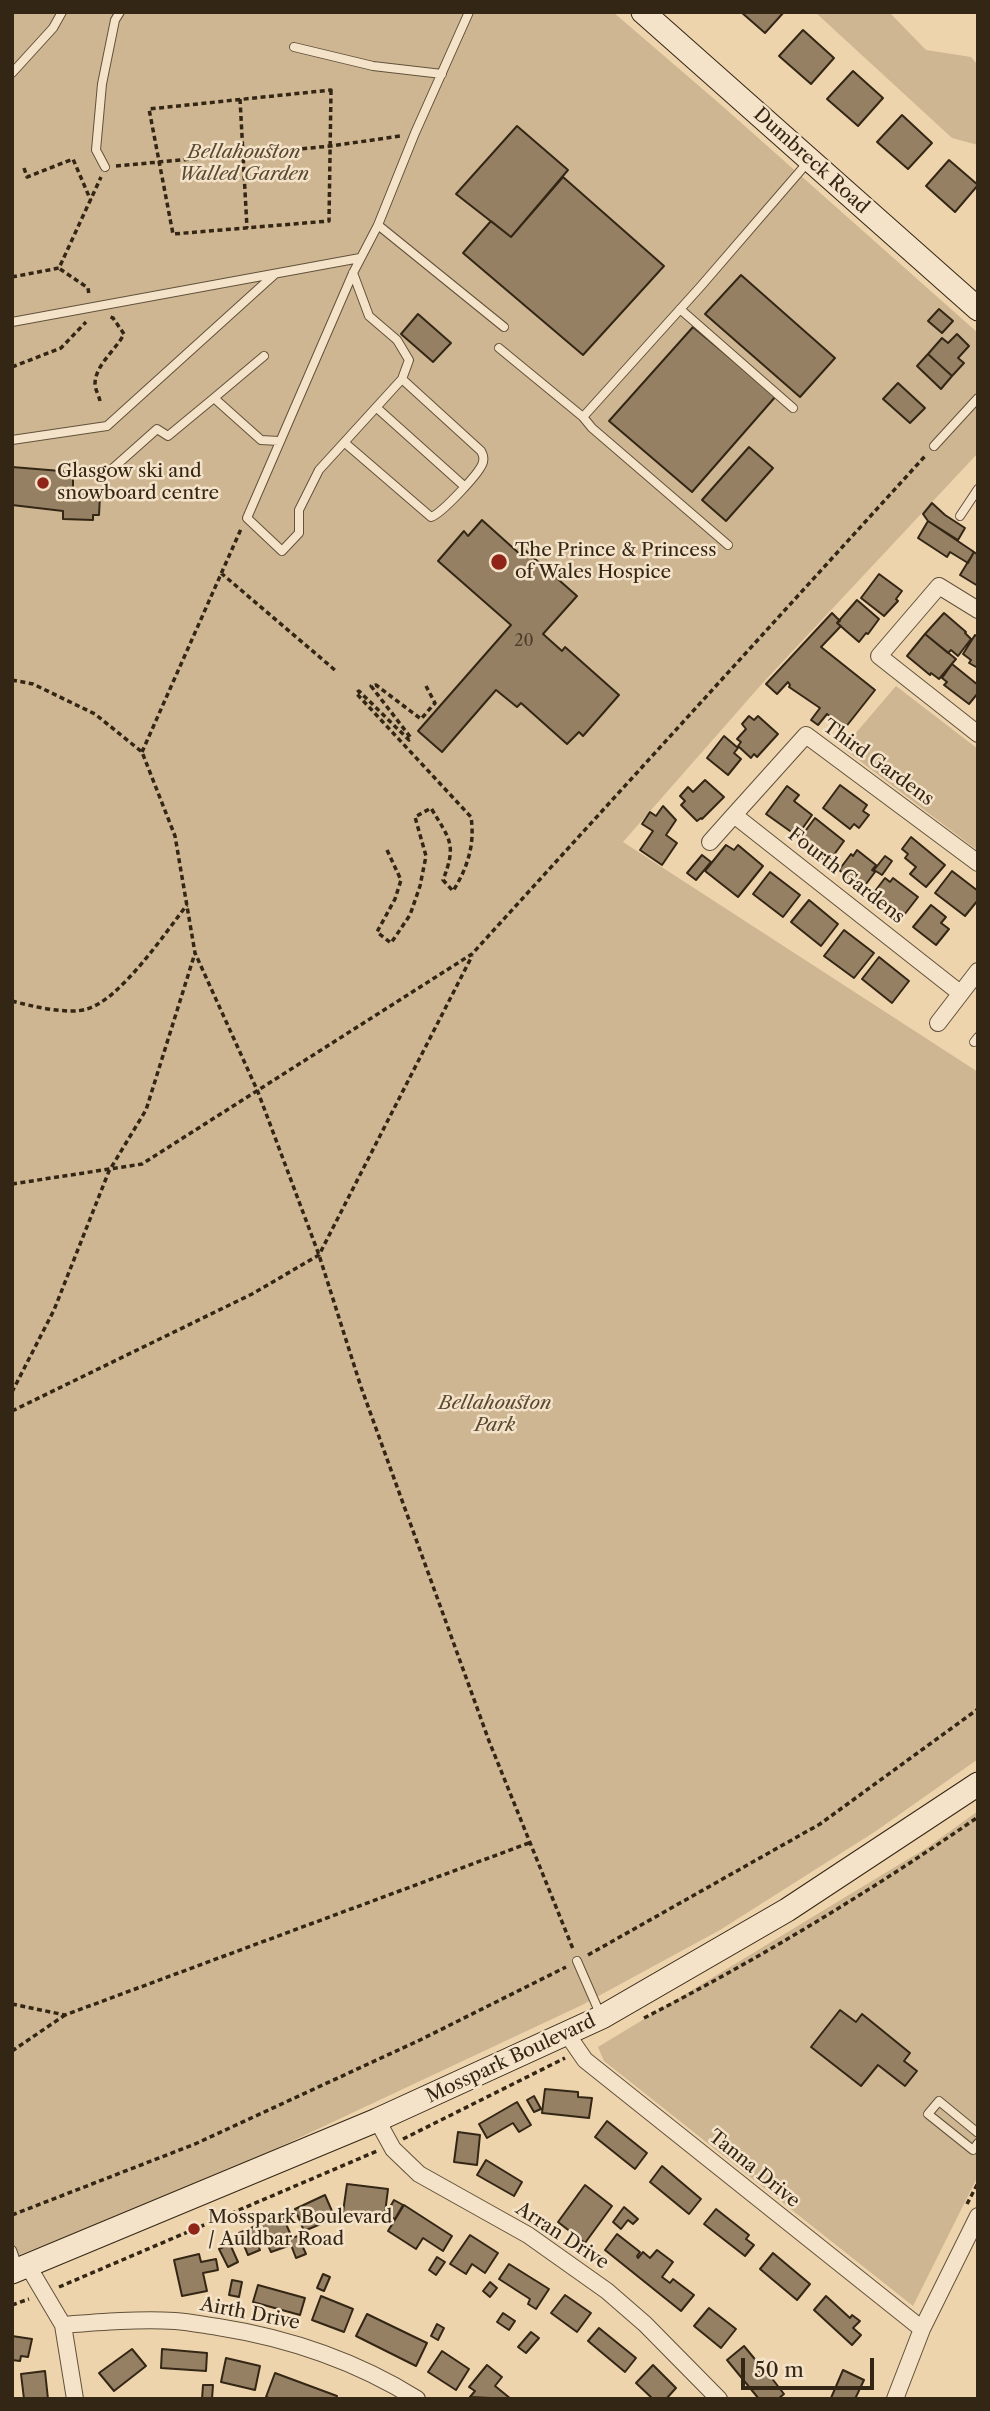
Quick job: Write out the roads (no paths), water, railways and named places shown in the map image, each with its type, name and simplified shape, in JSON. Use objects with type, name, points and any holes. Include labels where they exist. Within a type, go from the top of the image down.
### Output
[{"type":"street","name":"Dumbreck Road","points":[[643,12],[978,309]]},
{"type":"street","points":[[978,610],[939,586],[879,656],[978,734]]},
{"type":"street","name":"Third Gardens","points":[[734,815],[806,735],[978,863]]},
{"type":"street","points":[[710,842],[734,815]]},
{"type":"street","name":"Fourth Gardens","points":[[734,815],[960,993]]},
{"type":"street","points":[[938,1023],[978,971]]},
{"type":"street","name":"Mosspark Boulevard","points":[[18,2265],[377,2120],[602,2017],[787,1910],[978,1784]]},
{"type":"street","name":"Tanna Drive","points":[[568,2034],[585,2060],[922,2329]]},
{"type":"street","name":"Arran Drive","points":[[377,2120],[393,2149],[419,2174],[528,2235],[607,2291],[654,2333],[719,2399]]},
{"type":"street","points":[[895,2399],[922,2329],[978,2216]]},
{"type":"street","points":[[18,2265],[64,2325],[75,2399]]},
{"type":"street","name":"Airth Drive","points":[[64,2325],[127,2320],[179,2321],[262,2334],[349,2364],[417,2399]]},
{"type":"lane","points":[[12,73],[53,28],[62,12]]},
{"type":"lane","points":[[105,167],[96,150],[102,84],[120,12]]},
{"type":"lane","points":[[353,273],[369,316],[397,340],[409,360],[402,379],[319,470],[299,510],[299,533],[282,551],[247,517],[353,273],[377,225],[469,12]]},
{"type":"lane","points":[[294,47],[373,66],[442,74]]},
{"type":"lane","points":[[583,417],[810,160]]},
{"type":"lane","points":[[377,225],[504,327]]},
{"type":"lane","points":[[12,322],[360,258]]},
{"type":"lane","points":[[12,440],[107,426],[275,274]]},
{"type":"lane","points":[[680,309],[793,408]]},
{"type":"lane","points":[[499,348],[583,417],[592,428],[729,545]]},
{"type":"lane","points":[[102,478],[157,429],[168,436],[264,356]]},
{"type":"lane","points":[[345,443],[431,517],[438,515],[481,467],[484,459],[481,451],[402,379]]},
{"type":"lane","points":[[214,398],[261,440],[279,441]]},
{"type":"lane","points":[[934,446],[978,398]]},
{"type":"lane","points":[[377,408],[464,486]]},
{"type":"lane","points":[[960,516],[978,489]]},
{"type":"lane","points":[[577,1961],[602,2017]]},
{"type":"lane","points":[[977,2144],[973,2150],[928,2114],[939,2101],[978,2133]]},
{"type":"place","name":"Glasgow ski and snowboard centre","points":[[43,483]]},
{"type":"place","name":"The Prince & Princess of Wales Hospice","points":[[499,562]]},
{"type":"place","name":"Mosspark Boulevard / Auldbar Road","points":[[194,2229]]},
{"type":"park label","name":"Bellahouston Walled Garden","points":[[244,164]]},
{"type":"park label","name":"Bellahouston Park","points":[[495,1415]]}]
